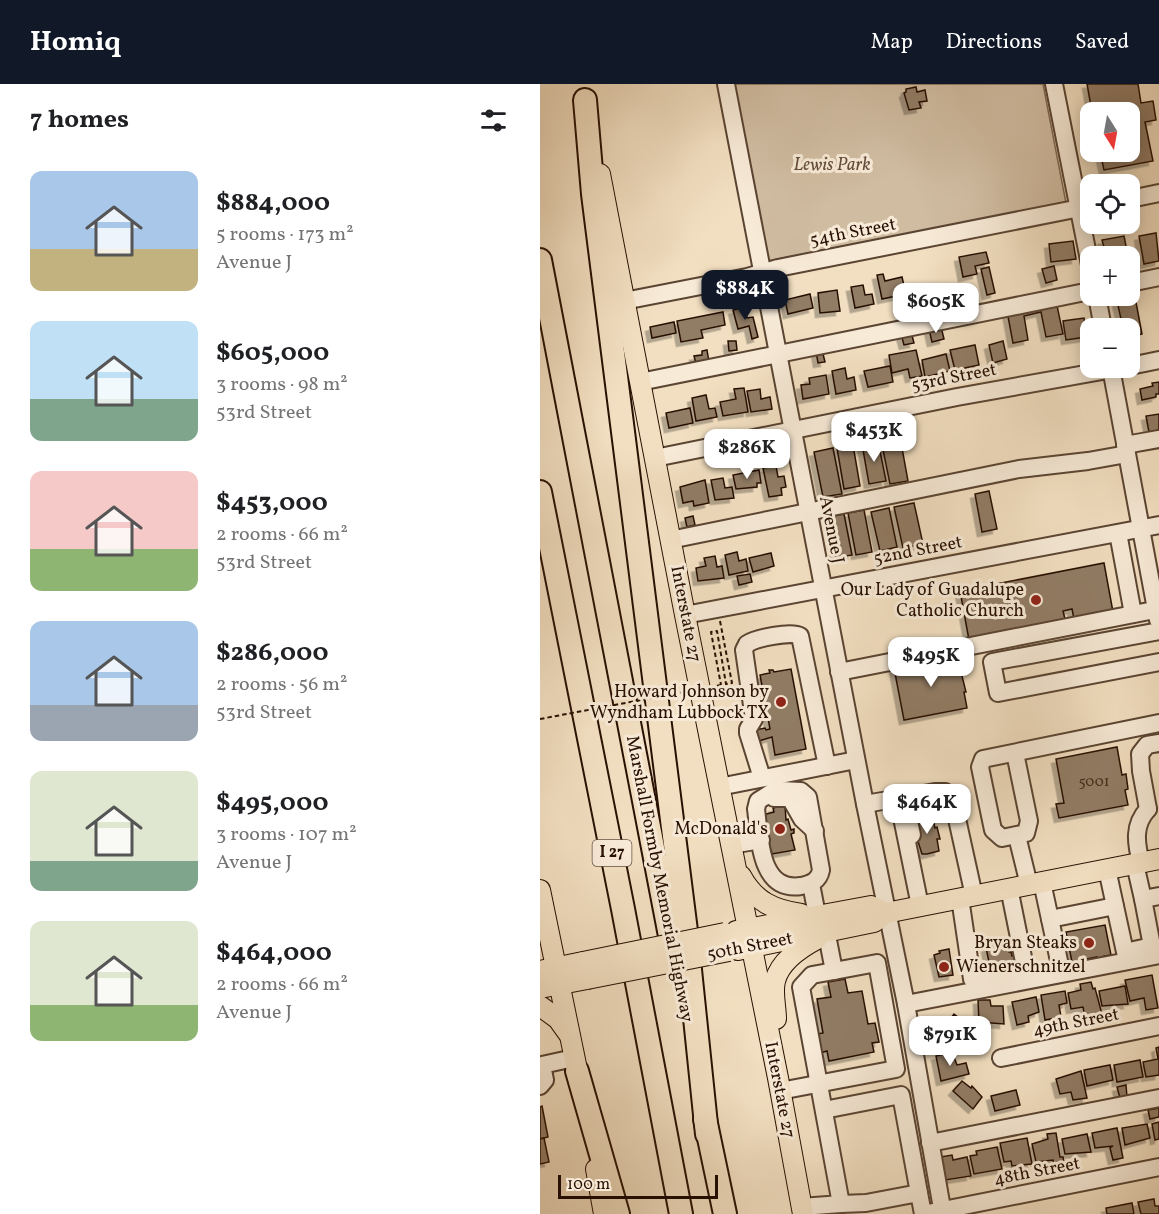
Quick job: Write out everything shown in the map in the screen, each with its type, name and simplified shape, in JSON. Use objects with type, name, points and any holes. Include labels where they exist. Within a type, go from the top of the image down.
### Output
[{"type":"highway","points":[[583,92],[593,194],[686,931],[707,1134]]},
{"type":"highway","name":"Marshall Formby Memorial Highway","points":[[540,260],[707,1134],[725,1214]]},
{"type":"highway","name":"I 27","points":[[540,492],[681,1214]]},
{"type":"highway","points":[[576,1064],[618,1214]]},
{"type":"main road","name":"Interstate 27","points":[[583,92],[802,1210]]},
{"type":"main road","points":[[732,850],[746,886],[759,900],[776,909],[815,916]]},
{"type":"main road","name":"50th Street","points":[[540,988],[552,974],[585,971],[749,938],[835,932],[874,922],[886,913],[1145,862]]},
{"type":"main road","points":[[540,890],[552,974],[570,1036],[604,1214]]},
{"type":"main road","name":"50th Street","points":[[749,938],[815,916],[871,906],[886,913]]},
{"type":"main road","points":[[779,1085],[775,980],[782,966],[802,947],[835,932]]},
{"type":"main road","points":[[540,1006],[558,1020],[570,1036]]},
{"type":"street","name":"Avenue J","points":[[726,84],[856,760],[906,1004],[943,1212]]},
{"type":"street","points":[[1054,84],[1080,187]]},
{"type":"street","points":[[1140,197],[1159,193]]},
{"type":"street","name":"54th Street","points":[[624,301],[1080,208]]},
{"type":"street","points":[[1140,281],[1159,277]]},
{"type":"street","points":[[640,382],[1080,293]]},
{"type":"street","points":[[1140,364],[1159,360]]},
{"type":"street","name":"53rd Street","points":[[655,458],[1080,374]]},
{"type":"street","points":[[839,672],[1133,614],[1158,614],[1126,450],[1115,378]]},
{"type":"street","points":[[670,540],[1019,469],[1088,461],[1159,439]]},
{"type":"street","name":"52nd Street","points":[[685,615],[1159,525]]},
{"type":"street","points":[[1118,533],[1133,614]]},
{"type":"street","points":[[1159,631],[992,662],[998,693],[1159,662]]},
{"type":"street","points":[[762,778],[748,733],[754,719],[744,650],[747,644],[754,640],[794,633],[800,636],[827,766]]},
{"type":"street","points":[[1015,753],[1029,821],[1026,833],[1002,838],[993,830],[980,767],[983,759],[1159,723]]},
{"type":"street","points":[[1107,869],[1125,952],[1152,946],[1151,898],[1145,862],[1136,843],[1141,816],[1154,811],[1140,771],[1140,754],[1147,745],[1159,743]]},
{"type":"street","points":[[719,787],[856,760]]},
{"type":"street","points":[[766,844],[756,809],[758,801],[771,792],[801,791],[808,797],[815,832],[822,870],[820,876],[811,884],[791,886],[772,878],[766,866],[766,844],[761,812],[765,801],[771,798],[790,798],[802,819],[815,832]]},
{"type":"street","points":[[865,804],[945,792],[952,796],[967,897],[971,975],[976,981],[1026,972],[1009,888]]},
{"type":"street","points":[[898,798],[920,906]]},
{"type":"street","points":[[911,861],[916,856],[909,821],[913,813],[955,805]]},
{"type":"street","points":[[1017,836],[1050,918],[1059,961]]},
{"type":"street","points":[[732,850],[766,844]]},
{"type":"street","points":[[811,884],[815,916]]},
{"type":"street","points":[[1050,918],[1115,906]]},
{"type":"street","points":[[834,971],[835,932]]},
{"type":"street","points":[[906,1004],[1159,955]]},
{"type":"street","points":[[779,1085],[820,1084],[896,1069],[877,963],[812,975],[801,987],[820,1084],[842,1204]]},
{"type":"street","name":"49th Street","points":[[1001,1058],[1159,1026]]},
{"type":"street","points":[[540,1086],[545,1080],[541,1060],[576,1064]]},
{"type":"street","points":[[824,1110],[901,1095],[923,1214]]},
{"type":"street","points":[[930,1143],[1159,1098]]},
{"type":"street","name":"48th Street","points":[[923,1214],[943,1212],[1159,1167]]},
{"type":"street","points":[[802,1210],[842,1204],[878,1208],[919,1193]]},
{"type":"path","points":[[540,719],[721,685],[711,632],[717,631],[726,684],[732,683],[718,609]]},
{"type":"green space","name":"Lewis Park","points":[[732,84],[1043,84],[1066,203],[767,261]]},
{"type":"building","points":[[1087,84],[1138,84],[1141,103],[1153,101],[1156,120],[1145,122],[1153,161],[1104,170],[1102,162],[1140,162],[1140,102],[1090,102]]},
{"type":"building","points":[[916,87],[917,92],[925,90],[927,101],[919,102],[921,108],[909,110],[904,93],[906,89]]},
{"type":"building","points":[[1156,233],[1159,261],[1144,264],[1139,236]]},
{"type":"building","points":[[1124,236],[1126,246],[1104,246],[1102,240]]},
{"type":"building","points":[[1073,241],[1076,259],[1051,262],[1049,244]]},
{"type":"building","points":[[986,252],[989,263],[975,266],[977,274],[963,277],[959,257]]},
{"type":"building","points":[[1054,266],[1057,280],[1046,283],[1042,269]]},
{"type":"building","points":[[989,267],[995,293],[987,295],[981,269]]},
{"type":"building","points":[[883,274],[885,281],[902,277],[906,294],[882,299],[877,275]]},
{"type":"building","points":[[863,285],[865,295],[872,294],[874,304],[855,308],[851,287]]},
{"type":"building","points":[[837,290],[840,311],[820,313],[818,293]]},
{"type":"building","points":[[810,294],[813,308],[788,314],[785,300]]},
{"type":"building","points":[[1056,301],[1063,334],[1046,337],[1041,312],[1024,316],[1028,340],[1013,343],[1007,311]]},
{"type":"building","points":[[1118,306],[1137,306],[1139,318],[1121,318]]},
{"type":"building","points":[[745,307],[747,318],[753,317],[758,337],[752,339],[749,326],[738,329],[733,310]]},
{"type":"building","points":[[723,312],[725,325],[701,330],[703,338],[681,342],[677,321]]},
{"type":"building","points":[[1080,319],[1080,338],[1066,340],[1063,321]]},
{"type":"building","points":[[674,322],[676,333],[652,338],[650,327]]},
{"type":"building","points":[[941,327],[944,339],[932,342],[929,329]]},
{"type":"building","points":[[911,332],[914,343],[904,345],[901,334]]},
{"type":"building","points":[[728,341],[736,341],[737,350],[729,351]]},
{"type":"building","points":[[1003,341],[1007,359],[993,363],[989,345]]},
{"type":"building","points":[[975,345],[979,365],[955,370],[950,350]]},
{"type":"building","points":[[707,350],[709,362],[696,364],[694,356],[702,355],[702,351]]},
{"type":"building","points":[[822,350],[825,362],[818,363],[816,351]]},
{"type":"building","points":[[916,350],[922,376],[910,378],[908,369],[892,373],[889,355]]},
{"type":"building","points":[[946,354],[950,371],[925,377],[922,360]]},
{"type":"building","points":[[890,366],[893,382],[868,387],[864,371]]},
{"type":"building","points":[[845,368],[847,379],[854,377],[856,390],[836,394],[832,371]]},
{"type":"building","points":[[826,375],[829,394],[803,399],[801,385],[810,384],[809,378]]},
{"type":"building","points":[[1159,382],[1159,394],[1156,394],[1156,397],[1142,400],[1140,389]]},
{"type":"building","points":[[744,388],[748,412],[723,416],[720,402],[736,399],[734,389]]},
{"type":"building","points":[[760,389],[761,399],[770,397],[772,409],[751,412],[747,391]]},
{"type":"building","points":[[706,395],[709,409],[715,408],[717,417],[696,421],[692,398]]},
{"type":"building","points":[[690,408],[693,423],[669,428],[666,413]]},
{"type":"building","points":[[1159,414],[1159,430],[1149,432],[1146,416]]},
{"type":"building","points":[[900,437],[908,481],[890,484],[881,440]]},
{"type":"building","points":[[878,441],[886,481],[869,484],[862,444]]},
{"type":"building","points":[[853,445],[860,486],[844,489],[837,448]]},
{"type":"building","points":[[833,448],[842,494],[823,497],[814,452]]},
{"type":"building","points":[[776,466],[778,477],[784,476],[786,487],[781,488],[782,495],[769,497],[763,468]]},
{"type":"building","points":[[759,470],[761,483],[757,483],[757,487],[736,489],[733,475]]},
{"type":"building","points":[[723,478],[725,488],[732,487],[734,498],[715,500],[711,480]]},
{"type":"building","points":[[705,480],[709,503],[694,506],[693,501],[683,503],[680,487]]},
{"type":"building","points":[[989,491],[997,529],[982,532],[975,494]]},
{"type":"building","points":[[914,503],[923,544],[903,548],[894,507]]},
{"type":"building","points":[[889,508],[897,547],[880,551],[871,512]]},
{"type":"building","points":[[864,510],[872,552],[856,555],[848,513]]},
{"type":"building","points":[[844,514],[852,555],[836,558],[828,517]]},
{"type":"building","points":[[693,516],[695,525],[687,527],[685,518]]},
{"type":"building","points":[[737,552],[739,561],[746,559],[748,571],[729,575],[725,555]]},
{"type":"building","points":[[771,553],[774,566],[753,572],[749,558]]},
{"type":"building","points":[[715,556],[717,567],[722,566],[724,578],[698,581],[696,568],[706,566],[704,558]]},
{"type":"building","name":"Our Lady of Guadalupe Catholic Church","points":[[1104,563],[1113,612],[1074,619],[1072,609],[1063,611],[1065,619],[1056,621],[1056,623],[969,640],[960,591]]},
{"type":"building","points":[[750,574],[752,582],[739,585],[737,576]]},
{"type":"building","points":[[957,656],[966,692],[964,692],[967,708],[904,720],[894,668]]},
{"type":"building","name":"Howard Johnson by Wyndham Lubbock TX","points":[[791,669],[806,749],[775,755],[772,737],[752,743],[750,731],[770,729],[760,675],[770,673],[769,670],[774,672]]},
{"type":"building","points":[[1117,747],[1122,775],[1126,774],[1128,789],[1125,790],[1128,805],[1059,818],[1056,804],[1064,803],[1056,759]]},
{"type":"building","name":"McDonald's","points":[[785,805],[786,820],[788,819],[791,830],[794,829],[794,833],[791,834],[795,850],[772,854],[771,850],[768,850],[766,831],[769,830],[763,815],[774,812],[773,808]]},
{"type":"building","points":[[925,817],[926,820],[933,819],[940,839],[937,839],[939,851],[922,854],[915,832],[915,818]]},
{"type":"building","name":"Bryan Steaks","points":[[1105,925],[1111,955],[1104,956],[1105,960],[1098,962],[1097,957],[1072,962],[1066,932]]},
{"type":"building","points":[[999,943],[1000,945],[1007,944],[1009,952],[1012,956],[1014,955],[1015,960],[1011,964],[1013,971],[992,976],[986,948]]},
{"type":"building","name":"Wienerschnitzel","points":[[949,949],[953,975],[939,977],[934,955],[940,953],[939,951]]},
{"type":"building","points":[[1152,975],[1158,1008],[1146,1010],[1144,998],[1130,1001],[1125,980]]},
{"type":"building","points":[[845,979],[848,993],[862,991],[868,1024],[875,1023],[879,1042],[872,1043],[874,1052],[829,1061],[827,1051],[820,1053],[817,1034],[823,1033],[817,999],[831,997],[828,982]]},
{"type":"building","points":[[1091,982],[1093,989],[1095,988],[1103,1018],[1086,1022],[1083,1007],[1071,1009],[1068,993],[1081,990],[1080,984]]},
{"type":"building","points":[[1125,986],[1128,1004],[1102,1006],[1099,991]]},
{"type":"building","points":[[1065,991],[1067,1003],[1059,1005],[1061,1017],[1045,1020],[1041,995]]},
{"type":"building","points":[[1036,997],[1039,1012],[1028,1016],[1029,1022],[1017,1025],[1012,1002]]},
{"type":"building","points":[[978,1000],[990,1000],[991,1006],[1003,1006],[1004,1024],[979,1022]]},
{"type":"building","points":[[954,1014],[977,1032],[970,1042],[958,1033],[953,1039],[942,1030]]},
{"type":"building","points":[[1159,1047],[1159,1075],[1146,1077],[1143,1062],[1158,1059],[1156,1048]]},
{"type":"building","points":[[952,1052],[957,1065],[966,1063],[969,1074],[941,1081],[936,1056]]},
{"type":"building","points":[[1140,1060],[1143,1077],[1117,1082],[1114,1065]]},
{"type":"building","points":[[1110,1065],[1113,1080],[1087,1086],[1084,1070]]},
{"type":"building","points":[[1081,1071],[1087,1098],[1073,1100],[1071,1092],[1060,1094],[1056,1079]]},
{"type":"building","points":[[962,1081],[971,1088],[972,1086],[982,1097],[973,1109],[953,1091]]},
{"type":"building","points":[[1126,1085],[1127,1097],[1120,1098],[1117,1087]]},
{"type":"building","points":[[1016,1090],[1020,1105],[995,1111],[991,1096]]},
{"type":"building","points":[[542,1106],[548,1137],[540,1139],[540,1107]]},
{"type":"building","points":[[1159,1108],[1159,1117],[1150,1119],[1148,1110]]},
{"type":"building","points":[[1159,1122],[1159,1139],[1155,1140],[1152,1124]]},
{"type":"building","points":[[1147,1124],[1150,1138],[1125,1145],[1122,1128]]},
{"type":"building","points":[[1117,1128],[1123,1158],[1113,1160],[1110,1148],[1113,1146],[1095,1148],[1092,1133]]},
{"type":"building","points":[[1056,1133],[1060,1157],[1063,1157],[1065,1169],[1055,1171],[1053,1160],[1036,1162],[1032,1144],[1048,1139],[1047,1134]]},
{"type":"building","points":[[1087,1134],[1091,1152],[1065,1154],[1062,1139]]},
{"type":"building","points":[[544,1138],[549,1162],[540,1164],[540,1139]]},
{"type":"building","points":[[1027,1138],[1032,1164],[1012,1166],[1011,1161],[1004,1162],[1000,1143]]},
{"type":"building","points":[[997,1147],[1002,1169],[974,1174],[970,1156],[977,1155],[976,1151]]},
{"type":"building","points":[[952,1155],[953,1160],[967,1157],[971,1176],[945,1180],[940,1157]]},
{"type":"building","points":[[1154,1199],[1155,1206],[1159,1206],[1159,1214],[1141,1214],[1138,1202]]},
{"type":"building","points":[[1132,1203],[1134,1214],[1107,1214],[1106,1208]]},
{"type":"place","name":"Our Lady of Guadalupe Catholic Church","points":[[1036,600]]},
{"type":"place","name":"Howard Johnson by Wyndham Lubbock TX","points":[[781,702]]},
{"type":"place","name":"McDonald's","points":[[780,829]]},
{"type":"place","name":"Bryan Steaks","points":[[1089,943]]},
{"type":"place","name":"Wienerschnitzel","points":[[944,967]]}]
